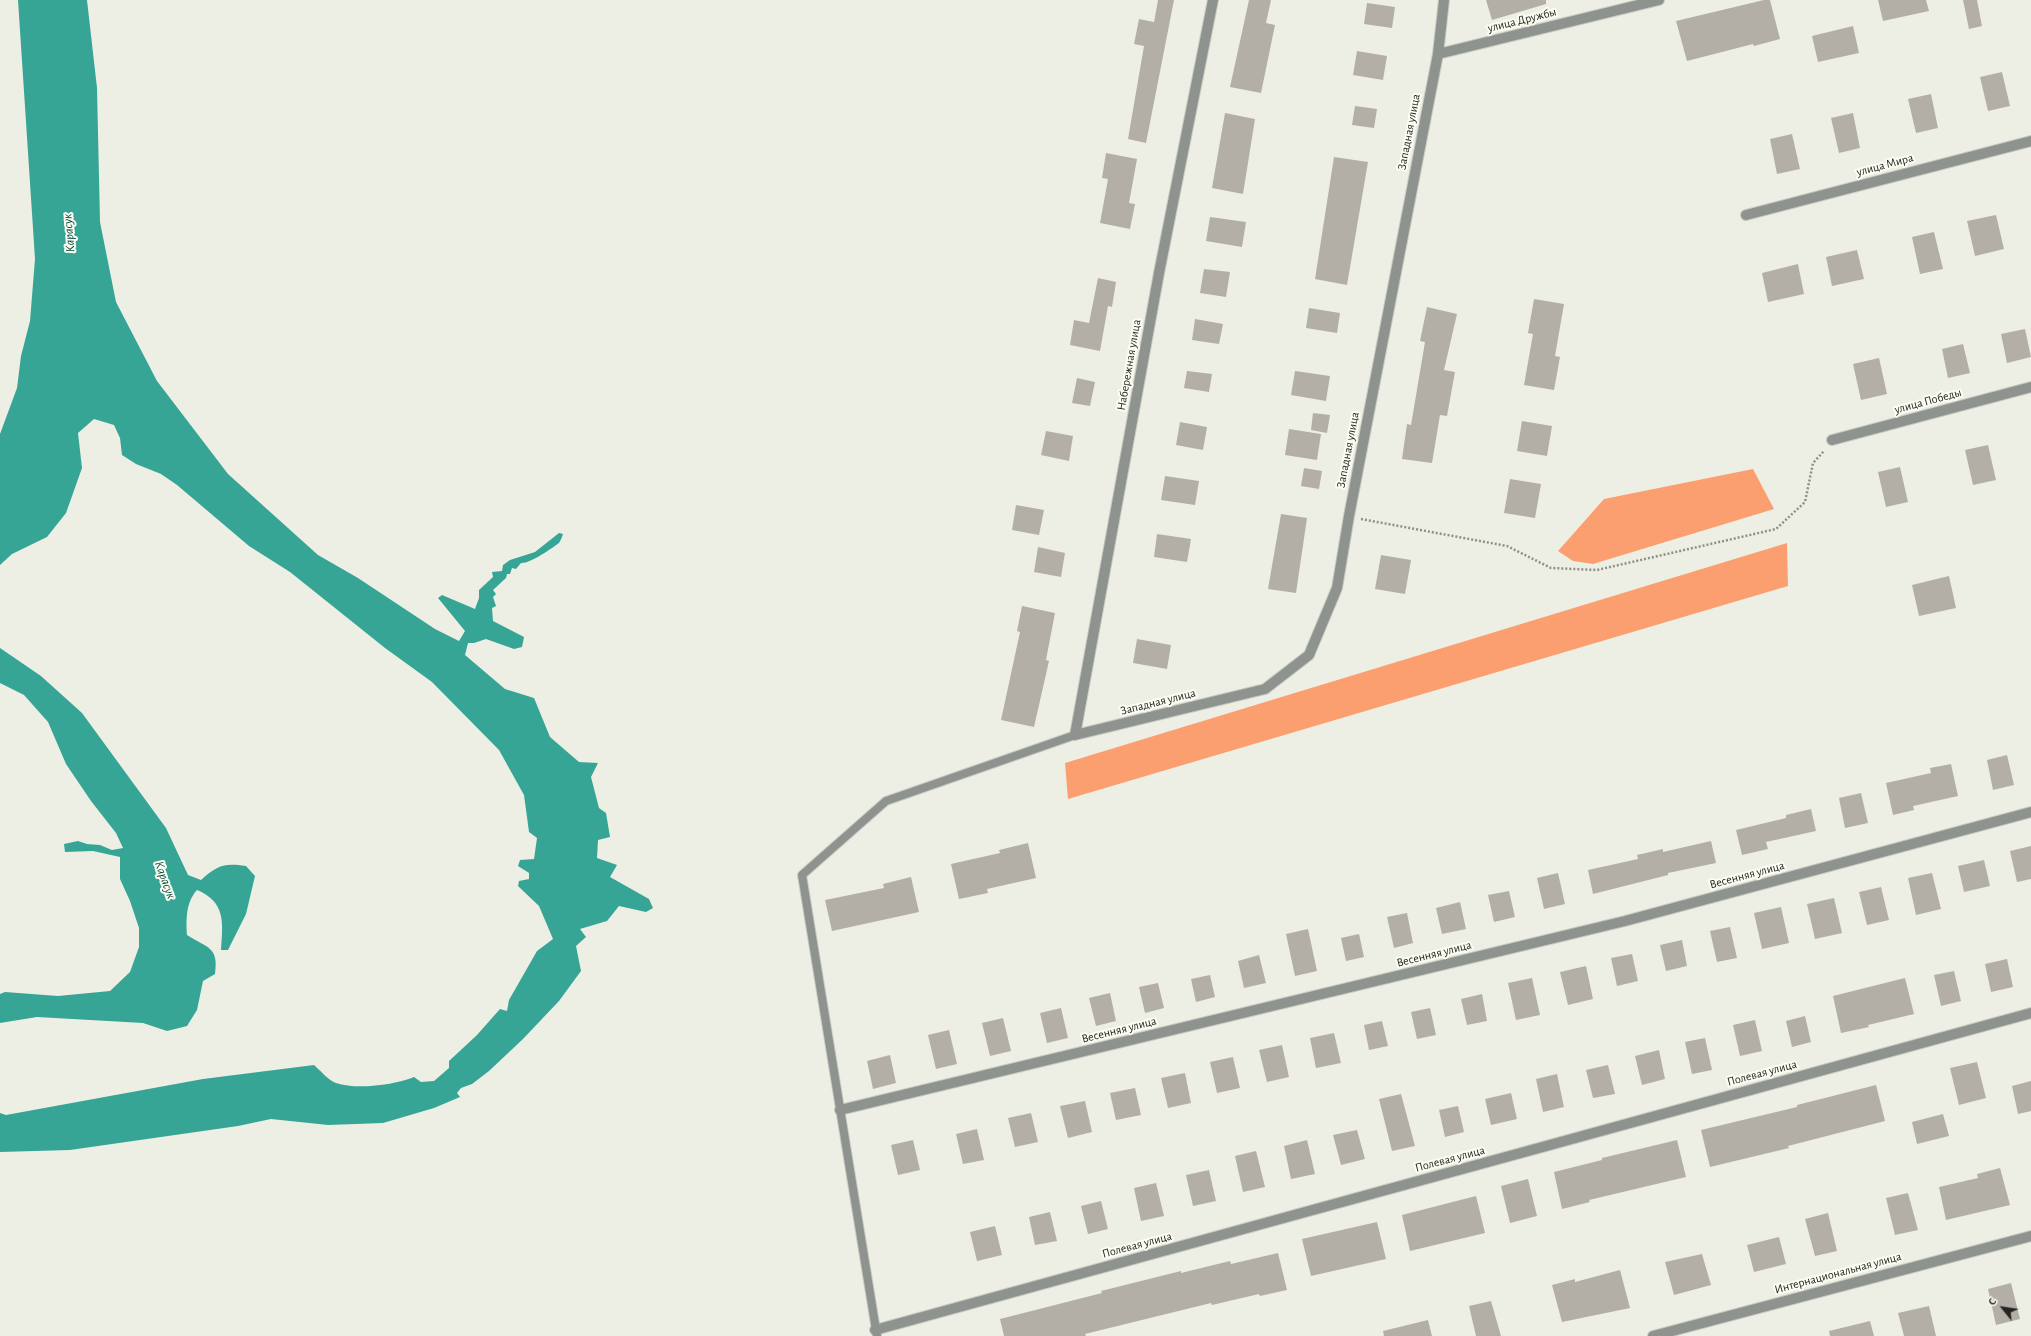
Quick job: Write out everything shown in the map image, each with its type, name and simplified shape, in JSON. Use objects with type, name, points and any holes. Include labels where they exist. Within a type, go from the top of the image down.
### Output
[{"type":"street","name":"Набережная улица","points":[[1075,735],[1157,281],[1213,0]]},
{"type":"street","name":"Западная улица","points":[[1075,735],[1264,689],[1309,655],[1337,588],[1349,516],[1438,54],[1444,0]]},
{"type":"street","name":"улица Дружбы","points":[[1438,54],[1659,0]]},
{"type":"street","name":"улица Мира","points":[[1746,215],[2031,141]]},
{"type":"street","name":"улица Победы","points":[[1832,440],[2031,387]]},
{"type":"street","name":"Весенняя улица","points":[[840,1110],[1625,921],[2031,812]]},
{"type":"street","name":"Полевая улица","points":[[876,1333],[2031,1013]]},
{"type":"street","name":"Интернациональная улица","points":[[1653,1336],[2031,1236]]},
{"type":"lane","points":[[876,1333],[802,875],[886,801],[1075,735]]},
{"type":"path","points":[[1349,516],[1507,546],[1550,568],[1596,570],[1776,529],[1805,502],[1813,463],[1832,440]]},
{"type":"shaded area","points":[[1753,469],[1774,509],[1593,564],[1573,561],[1558,551],[1604,499]]},
{"type":"shaded area","points":[[1787,543],[1788,586],[1068,799],[1065,763]]},
{"type":"water","name":"Карасук","points":[[18,0],[87,0],[97,88],[100,222],[116,302],[157,381],[228,474],[318,555],[358,578],[435,629],[459,641],[465,631],[438,598],[442,595],[475,609],[479,598],[479,590],[493,577],[492,572],[502,571],[503,565],[510,560],[535,552],[559,533],[563,534],[559,543],[546,552],[530,561],[521,563],[516,569],[512,568],[510,574],[507,574],[506,578],[493,590],[496,594],[493,597],[496,606],[492,608],[493,621],[524,637],[522,647],[514,649],[486,639],[474,643],[468,643],[465,655],[505,689],[534,698],[550,737],[579,762],[598,763],[591,777],[599,808],[606,813],[610,837],[598,840],[597,858],[617,865],[610,877],[649,899],[653,908],[646,912],[619,906],[607,921],[580,929],[586,937],[576,946],[581,971],[559,1001],[523,1039],[489,1071],[472,1084],[461,1088],[457,1093],[460,1097],[434,1108],[383,1123],[328,1125],[271,1119],[238,1126],[70,1150],[0,1152],[0,1113],[6,1115],[203,1079],[314,1065],[330,1080],[345,1085],[375,1086],[414,1077],[421,1082],[434,1081],[449,1068],[449,1061],[477,1035],[500,1009],[507,1011],[509,1000],[537,951],[553,939],[539,906],[518,886],[519,881],[529,879],[529,873],[518,866],[520,860],[534,859],[537,838],[529,832],[524,795],[499,750],[432,682],[385,648],[290,572],[249,546],[177,485],[161,474],[136,464],[122,455],[120,438],[114,425],[94,419],[78,433],[82,468],[66,513],[47,537],[12,554],[0,565],[0,434],[17,388],[21,356],[30,321],[35,259]]},
{"type":"water","name":"Карасук","points":[[0,648],[41,676],[82,713],[166,828],[188,875],[201,880],[217,868],[232,865],[246,866],[255,876],[246,914],[228,950],[221,950],[222,922],[218,907],[206,895],[197,890],[193,895],[189,905],[187,917],[187,935],[210,949],[215,958],[216,965],[215,974],[203,981],[197,1010],[187,1026],[167,1031],[143,1023],[37,1017],[0,1023],[0,994],[5,992],[58,996],[110,991],[130,972],[139,947],[139,928],[130,901],[120,879],[120,857],[93,851],[65,852],[64,844],[78,841],[87,844],[100,845],[112,850],[123,848],[116,833],[91,801],[66,764],[48,722],[24,695],[0,683]]},
{"type":"building","points":[[1158,0],[1174,0],[1146,143],[1128,139],[1144,46],[1134,44],[1139,19],[1154,22]]},
{"type":"building","points":[[1249,0],[1271,0],[1266,23],[1275,25],[1261,93],[1230,87]]},
{"type":"building","points":[[1486,0],[1546,0],[1546,4],[1492,20]]},
{"type":"building","points":[[1764,0],[1770,0],[1780,39],[1754,46],[1753,44],[1687,61],[1676,21]]},
{"type":"building","points":[[1878,0],[1926,0],[1929,11],[1883,21]]},
{"type":"building","points":[[1963,0],[1977,0],[1982,26],[1969,29]]},
{"type":"building","points":[[1367,3],[1395,7],[1392,28],[1364,24]]},
{"type":"building","points":[[1853,26],[1859,53],[1818,62],[1812,36]]},
{"type":"building","points":[[1357,51],[1387,56],[1383,80],[1353,75]]},
{"type":"building","points":[[2002,72],[2010,106],[1988,111],[1980,77]]},
{"type":"building","points":[[1931,94],[1938,128],[1916,133],[1908,99]]},
{"type":"building","points":[[1355,106],[1377,109],[1374,128],[1352,125]]},
{"type":"building","points":[[1225,113],[1255,119],[1243,194],[1212,188]]},
{"type":"building","points":[[1853,113],[1860,148],[1839,153],[1831,118]]},
{"type":"building","points":[[1792,134],[1800,169],[1777,174],[1770,139]]},
{"type":"building","points":[[1106,153],[1137,159],[1129,203],[1135,204],[1130,229],[1100,223],[1108,179],[1102,178]]},
{"type":"building","points":[[1334,157],[1368,162],[1347,285],[1315,279]]},
{"type":"building","points":[[1996,215],[2004,249],[1975,256],[1967,221]]},
{"type":"building","points":[[1210,217],[1246,222],[1242,247],[1206,241]]},
{"type":"building","points":[[1934,232],[1943,269],[1920,274],[1912,237]]},
{"type":"building","points":[[1857,250],[1864,279],[1832,286],[1826,257]]},
{"type":"building","points":[[1798,264],[1804,294],[1768,302],[1762,273]]},
{"type":"building","points":[[1204,269],[1230,272],[1226,297],[1200,293]]},
{"type":"building","points":[[1098,278],[1116,282],[1112,307],[1108,306],[1100,351],[1070,345],[1074,320],[1089,323]]},
{"type":"building","points":[[1534,299],[1564,304],[1555,356],[1560,357],[1554,390],[1524,385],[1533,334],[1528,333]]},
{"type":"building","points":[[1427,307],[1457,314],[1444,370],[1455,372],[1447,416],[1440,415],[1432,463],[1402,459],[1407,424],[1411,425],[1425,342],[1420,341]]},
{"type":"building","points":[[1309,308],[1340,313],[1337,333],[1306,328]]},
{"type":"building","points":[[1195,319],[1223,324],[1219,344],[1192,340]]},
{"type":"building","points":[[2025,329],[2031,357],[2007,363],[2001,334]]},
{"type":"building","points":[[1963,344],[1970,373],[1948,378],[1942,349]]},
{"type":"building","points":[[1879,358],[1887,394],[1861,400],[1853,364]]},
{"type":"building","points":[[1187,371],[1212,374],[1209,392],[1184,388]]},
{"type":"building","points":[[1295,371],[1330,376],[1326,401],[1291,395]]},
{"type":"building","points":[[1077,378],[1095,382],[1090,406],[1072,403]]},
{"type":"building","points":[[1313,413],[1330,415],[1327,433],[1311,430]]},
{"type":"building","points":[[1522,421],[1552,426],[1547,456],[1517,451]]},
{"type":"building","points":[[1180,422],[1207,427],[1203,450],[1176,445]]},
{"type":"building","points":[[1289,429],[1321,434],[1317,460],[1285,455]]},
{"type":"building","points":[[1046,431],[1073,436],[1069,461],[1041,455]]},
{"type":"building","points":[[1988,445],[1996,480],[1973,485],[1965,450]]},
{"type":"building","points":[[1900,467],[1908,502],[1886,507],[1878,472]]},
{"type":"building","points":[[1304,468],[1322,471],[1319,489],[1301,486]]},
{"type":"building","points":[[1165,476],[1199,481],[1195,505],[1161,500]]},
{"type":"building","points":[[1510,479],[1541,484],[1535,518],[1504,513]]},
{"type":"building","points":[[1016,505],[1044,510],[1039,535],[1012,530]]},
{"type":"building","points":[[1281,514],[1307,518],[1296,593],[1268,589]]},
{"type":"building","points":[[1157,534],[1191,539],[1187,562],[1154,557]]},
{"type":"building","points":[[1038,547],[1065,553],[1061,577],[1034,572]]},
{"type":"building","points":[[1381,555],[1411,560],[1405,594],[1375,589]]},
{"type":"building","points":[[1949,576],[1956,608],[1919,616],[1912,585]]},
{"type":"building","points":[[1022,606],[1055,613],[1046,660],[1049,661],[1034,727],[1001,720],[1020,632],[1017,631]]},
{"type":"building","points":[[1137,639],[1171,645],[1167,669],[1133,663]]},
{"type":"building","points":[[2007,755],[2014,785],[1993,790],[1987,760]]},
{"type":"building","points":[[1951,764],[1958,796],[1913,806],[1914,810],[1893,815],[1886,783],[1931,773],[1930,768]]},
{"type":"building","points":[[1861,793],[1868,823],[1845,828],[1839,798]]},
{"type":"building","points":[[1811,809],[1816,831],[1766,842],[1768,849],[1742,855],[1736,830],[1786,818],[1786,815]]},
{"type":"building","points":[[1711,841],[1716,863],[1668,873],[1668,875],[1593,894],[1588,870],[1638,859],[1637,855],[1663,849],[1663,852]]},
{"type":"building","points":[[1028,843],[1036,878],[987,889],[988,893],[959,899],[951,864],[1000,853],[999,850]]},
{"type":"building","points":[[2031,846],[2031,879],[2017,882],[2010,851]]},
{"type":"building","points":[[1984,860],[1990,886],[1964,892],[1958,866]]},
{"type":"building","points":[[1558,873],[1565,904],[1544,909],[1537,878]]},
{"type":"building","points":[[1932,873],[1941,909],[1916,915],[1908,878]]},
{"type":"building","points":[[911,877],[919,912],[832,931],[825,900],[884,888],[883,884]]},
{"type":"building","points":[[1881,887],[1889,920],[1867,925],[1859,892]]},
{"type":"building","points":[[1509,891],[1515,917],[1494,922],[1488,895]]},
{"type":"building","points":[[1834,898],[1842,933],[1815,939],[1807,904]]},
{"type":"building","points":[[1460,902],[1466,929],[1442,934],[1436,908]]},
{"type":"building","points":[[1781,907],[1789,943],[1762,949],[1754,913]]},
{"type":"building","points":[[1407,913],[1413,943],[1394,948],[1387,917]]},
{"type":"building","points":[[1730,927],[1737,958],[1717,962],[1710,931]]},
{"type":"building","points":[[1308,929],[1317,971],[1295,976],[1286,934]]},
{"type":"building","points":[[1359,934],[1364,957],[1346,961],[1341,938]]},
{"type":"building","points":[[1682,940],[1687,966],[1666,971],[1660,945]]},
{"type":"building","points":[[1632,954],[1638,981],[1617,986],[1611,958]]},
{"type":"building","points":[[1259,955],[1266,983],[1244,988],[1238,961]]},
{"type":"building","points":[[2007,959],[2013,987],[1991,992],[1985,964]]},
{"type":"building","points":[[1586,966],[1593,999],[1568,1005],[1560,972]]},
{"type":"building","points":[[1954,971],[1961,1001],[1941,1006],[1934,975]]},
{"type":"building","points":[[1210,975],[1215,997],[1196,1002],[1191,979]]},
{"type":"building","points":[[1532,978],[1540,1015],[1516,1020],[1508,983]]},
{"type":"building","points":[[1905,978],[1914,1014],[1868,1025],[1869,1027],[1841,1033],[1833,996]]},
{"type":"building","points":[[1158,983],[1164,1008],[1145,1013],[1139,987]]},
{"type":"building","points":[[1110,993],[1116,1021],[1096,1026],[1089,998]]},
{"type":"building","points":[[1482,994],[1487,1021],[1467,1025],[1461,999]]},
{"type":"building","points":[[1061,1008],[1068,1038],[1047,1043],[1040,1013]]},
{"type":"building","points":[[1430,1008],[1436,1035],[1417,1039],[1411,1012]]},
{"type":"building","points":[[1805,1016],[1811,1042],[1792,1047],[1786,1021]]},
{"type":"building","points":[[1003,1018],[1011,1051],[990,1056],[982,1023]]},
{"type":"building","points":[[1755,1020],[1762,1051],[1740,1056],[1733,1025]]},
{"type":"building","points":[[1382,1021],[1388,1046],[1369,1050],[1364,1025]]},
{"type":"building","points":[[949,1030],[957,1064],[936,1069],[928,1035]]},
{"type":"building","points":[[1334,1033],[1341,1063],[1316,1068],[1310,1038]]},
{"type":"building","points":[[1705,1038],[1712,1070],[1692,1074],[1685,1042]]},
{"type":"building","points":[[1282,1045],[1289,1077],[1267,1082],[1259,1050]]},
{"type":"building","points":[[1659,1050],[1665,1079],[1642,1085],[1635,1056]]},
{"type":"building","points":[[890,1055],[896,1083],[873,1089],[867,1061]]},
{"type":"building","points":[[1233,1057],[1240,1088],[1217,1093],[1210,1062]]},
{"type":"building","points":[[1977,1062],[1986,1098],[1959,1105],[1950,1068]]},
{"type":"building","points":[[1608,1065],[1615,1094],[1593,1098],[1586,1070]]},
{"type":"building","points":[[1185,1073],[1191,1103],[1168,1108],[1161,1078]]},
{"type":"building","points":[[1557,1074],[1564,1107],[1543,1112],[1536,1079]]},
{"type":"building","points":[[2031,1081],[2031,1111],[2018,1114],[2012,1086]]},
{"type":"building","points":[[1876,1085],[1885,1121],[1788,1146],[1789,1148],[1710,1167],[1701,1130],[1797,1107],[1797,1105]]},
{"type":"building","points":[[1135,1088],[1141,1115],[1116,1120],[1110,1093]]},
{"type":"building","points":[[1511,1093],[1517,1119],[1491,1125],[1485,1099]]},
{"type":"building","points":[[1401,1094],[1415,1146],[1392,1151],[1379,1099]]},
{"type":"building","points":[[1085,1101],[1092,1132],[1068,1138],[1060,1106]]},
{"type":"building","points":[[1458,1106],[1464,1132],[1445,1137],[1439,1110]]},
{"type":"building","points":[[1031,1113],[1038,1142],[1015,1147],[1008,1118]]},
{"type":"building","points":[[1943,1114],[1949,1136],[1917,1144],[1912,1122]]},
{"type":"building","points":[[977,1129],[984,1160],[963,1164],[956,1134]]},
{"type":"building","points":[[1357,1130],[1365,1159],[1341,1165],[1333,1135]]},
{"type":"building","points":[[913,1140],[920,1170],[898,1175],[891,1145]]},
{"type":"building","points":[[1307,1140],[1315,1174],[1291,1179],[1284,1146]]},
{"type":"building","points":[[1677,1140],[1686,1177],[1589,1200],[1590,1202],[1562,1209],[1554,1172],[1602,1160],[1602,1158]]},
{"type":"building","points":[[1256,1151],[1265,1187],[1243,1192],[1235,1156]]},
{"type":"building","points":[[2000,1168],[2010,1205],[1946,1220],[1939,1187],[1978,1178],[1977,1174]]},
{"type":"building","points":[[1209,1170],[1216,1201],[1193,1206],[1186,1175]]},
{"type":"building","points":[[1528,1179],[1537,1216],[1510,1223],[1501,1186]]},
{"type":"building","points":[[1156,1183],[1164,1216],[1141,1221],[1134,1188]]},
{"type":"building","points":[[1908,1193],[1918,1230],[1895,1235],[1886,1198]]},
{"type":"building","points":[[1476,1196],[1485,1233],[1410,1251],[1402,1215]]},
{"type":"building","points":[[1101,1201],[1108,1229],[1088,1234],[1081,1206]]},
{"type":"building","points":[[1050,1212],[1057,1241],[1035,1245],[1029,1217]]},
{"type":"building","points":[[1828,1213],[1837,1251],[1815,1256],[1805,1219]]},
{"type":"building","points":[[1377,1222],[1386,1259],[1311,1276],[1302,1239]]},
{"type":"building","points":[[995,1226],[1002,1255],[977,1261],[970,1232]]},
{"type":"building","points":[[1779,1237],[1786,1264],[1754,1272],[1747,1245]]},
{"type":"building","points":[[1278,1253],[1287,1290],[1260,1296],[1259,1294],[1212,1305],[1211,1303],[1085,1334],[1086,1336],[1004,1336],[1000,1319],[1181,1271],[1181,1273],[1230,1261],[1231,1264]]},
{"type":"building","points":[[1702,1254],[1711,1285],[1674,1295],[1665,1262]]},
{"type":"building","points":[[1620,1270],[1630,1308],[1562,1322],[1552,1285],[1575,1279],[1575,1282]]},
{"type":"building","points":[[2011,1283],[2020,1319],[1996,1325],[1988,1289]]},
{"type":"building","points":[[1491,1301],[1501,1336],[1476,1336],[1469,1306]]},
{"type":"building","points":[[1929,1306],[1936,1336],[1904,1336],[1898,1313]]},
{"type":"building","points":[[1428,1320],[1432,1336],[1384,1336],[1383,1331]]},
{"type":"building","points":[[1870,1321],[1874,1336],[1830,1336],[1829,1331]]}]
